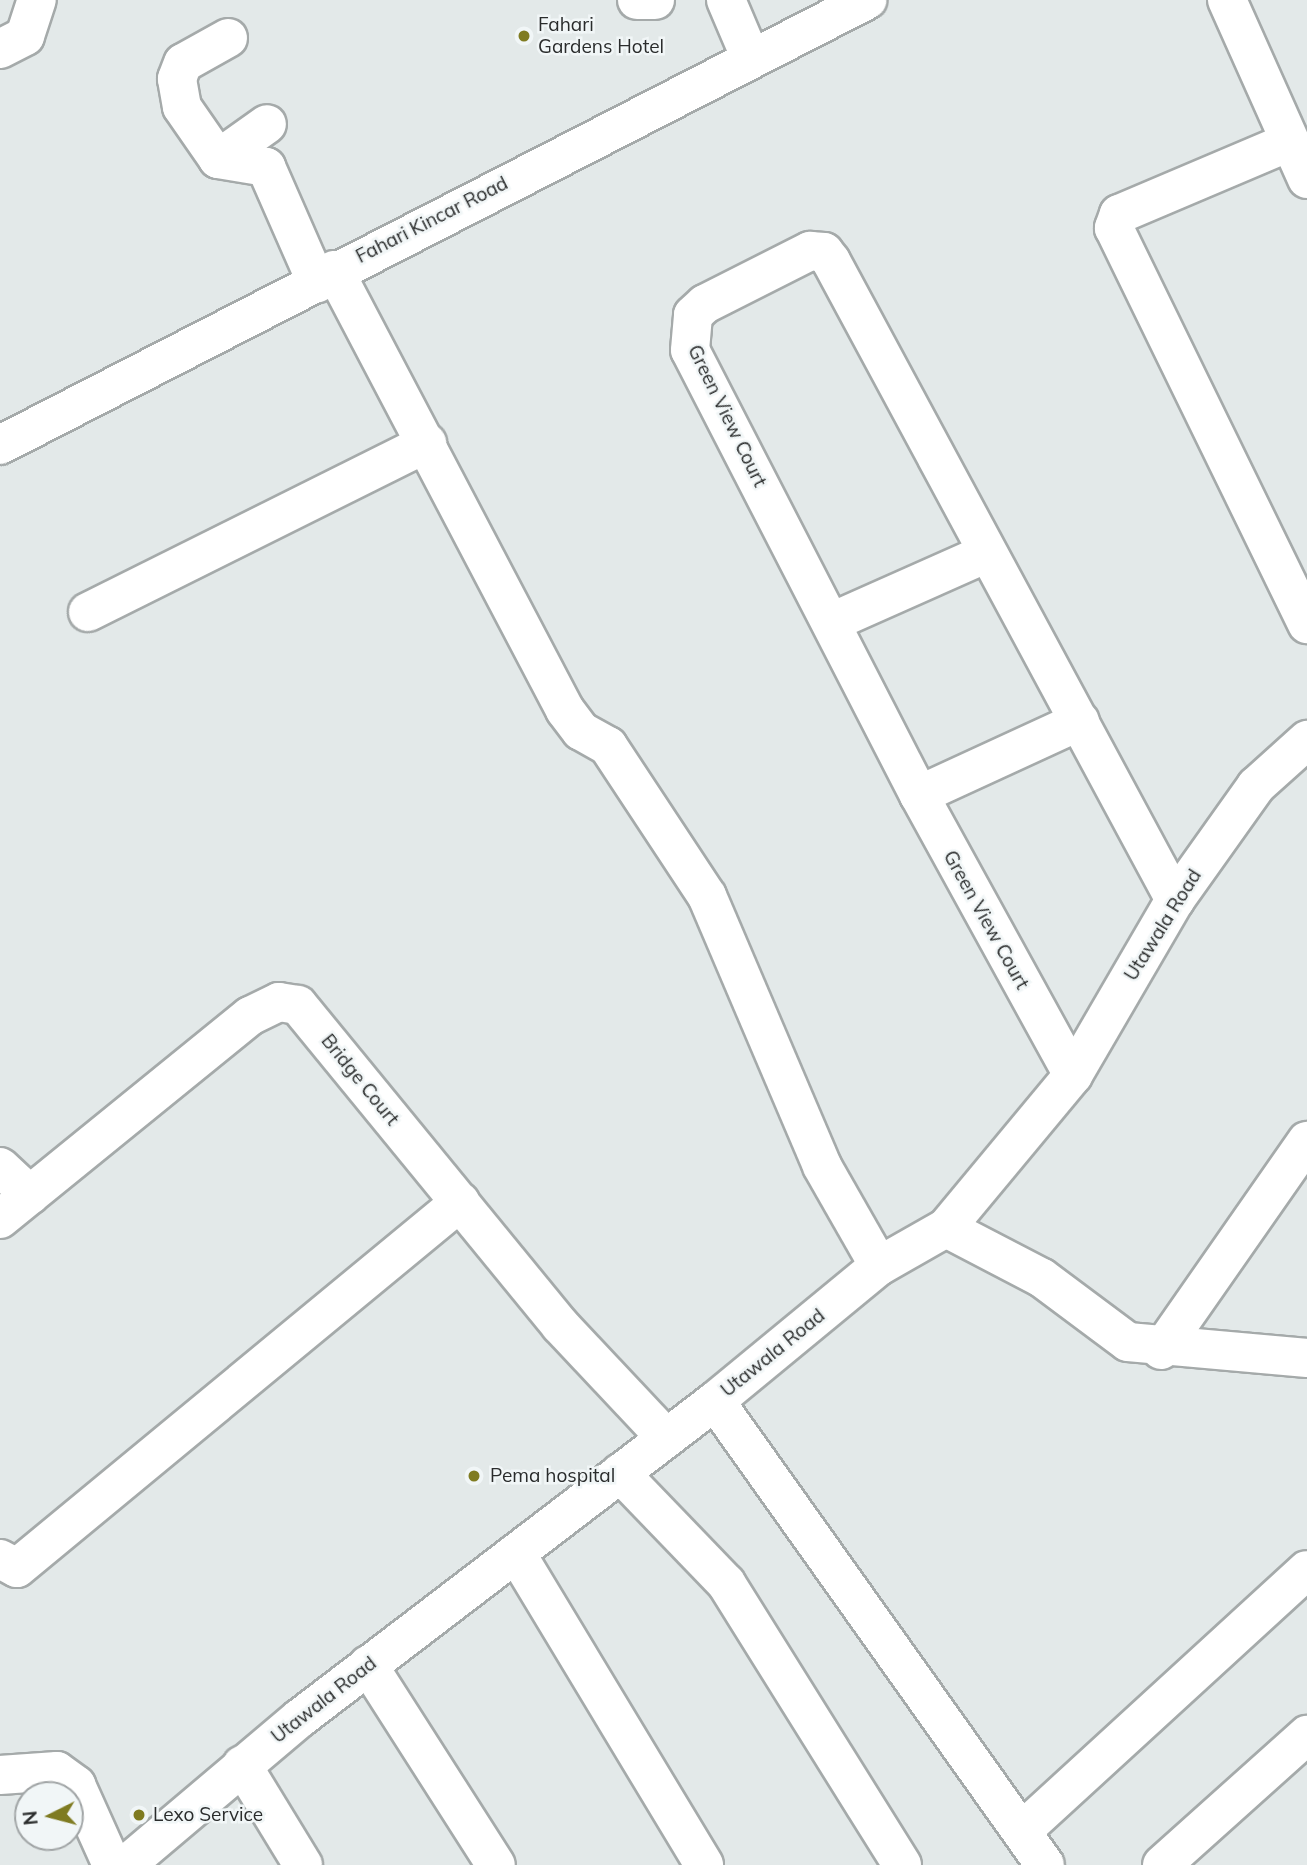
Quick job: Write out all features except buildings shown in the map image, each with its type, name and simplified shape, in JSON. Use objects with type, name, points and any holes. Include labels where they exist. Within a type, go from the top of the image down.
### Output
[{"type":"street","points":[[0,49],[25,36],[37,0]]},
{"type":"street","points":[[637,0],[656,0]]},
{"type":"street","points":[[726,0],[751,59]]},
{"type":"street","name":"Fahari Kincar Road","points":[[0,445],[867,0]]},
{"type":"street","points":[[1227,0],[1307,179]]},
{"type":"street","points":[[228,38],[183,63],[177,79],[182,107],[218,159],[266,167],[326,276],[427,443],[565,710],[581,731],[608,746],[707,896],[822,1166],[879,1266]]},
{"type":"street","points":[[218,159],[267,124]]},
{"type":"street","points":[[1289,142],[1119,214],[1114,228],[1307,624]]},
{"type":"street","name":"Green View Court","points":[[1073,1075],[919,795],[690,350],[688,332],[693,315],[705,304],[810,251],[824,252],[985,554],[1080,721],[1175,900]]},
{"type":"street","points":[[88,612],[427,443]]},
{"type":"street","points":[[832,622],[985,554]]},
{"type":"street","points":[[919,795],[1080,721]]},
{"type":"street","name":"Utawala Road","points":[[120,1862],[368,1665],[715,1401],[879,1266],[946,1228],[1073,1075],[1175,900],[1256,786],[1307,740]]},
{"type":"street","name":"Bridge Court","points":[[0,1219],[250,1016],[279,1002],[298,1005],[560,1325],[666,1438]]},
{"type":"street","points":[[1161,1350],[1307,1141]]},
{"type":"street","points":[[0,1167],[30,1195]]},
{"type":"street","points":[[0,1559],[17,1568],[460,1202]]},
{"type":"street","points":[[946,1228],[1042,1278],[1128,1342],[1161,1350],[1307,1358]]},
{"type":"street","points":[[715,1401],[1045,1865]]},
{"type":"street","points":[[620,1472],[726,1583],[902,1865]]},
{"type":"street","points":[[516,1553],[704,1865]]},
{"type":"street","points":[[1022,1831],[1307,1570]]},
{"type":"street","points":[[368,1665],[496,1865]]},
{"type":"street","points":[[1162,1865],[1307,1735]]},
{"type":"street","points":[[242,1765],[303,1865]]},
{"type":"street","points":[[0,1775],[57,1771],[76,1785],[120,1862]]},
{"type":"place","name":"Fahari Gardens Hotel","points":[[524,36]]},
{"type":"place","name":"Pema hospital","points":[[474,1476]]},
{"type":"place","name":"Lexo Service","points":[[139,1815]]}]
